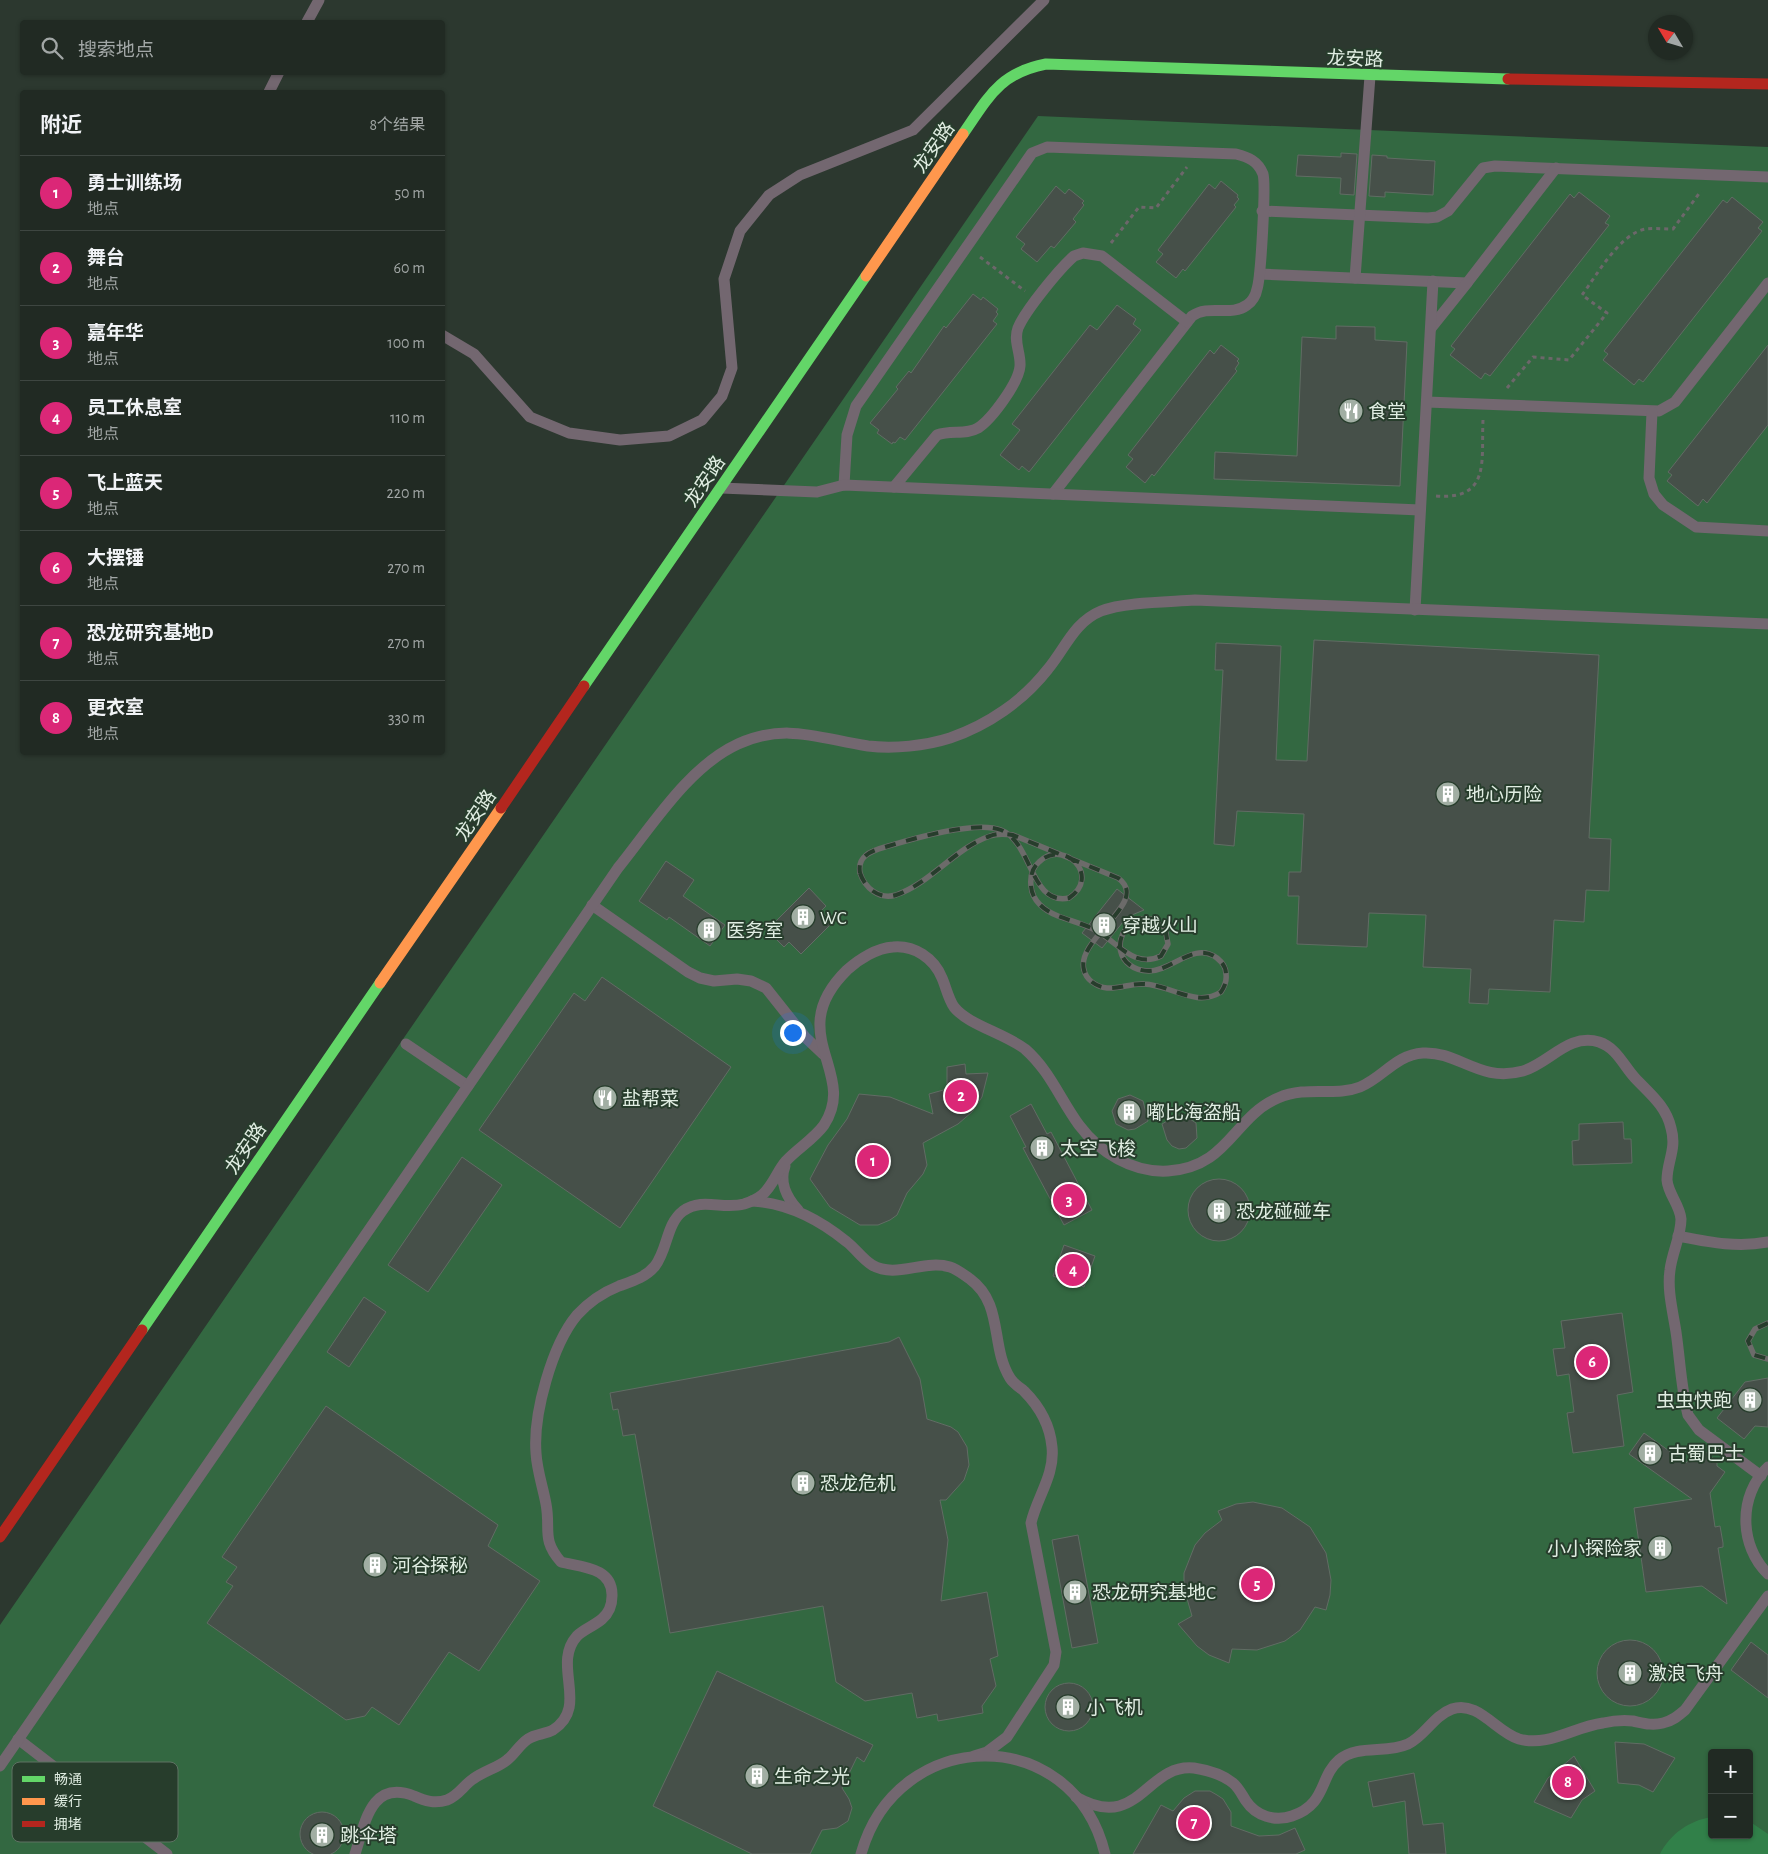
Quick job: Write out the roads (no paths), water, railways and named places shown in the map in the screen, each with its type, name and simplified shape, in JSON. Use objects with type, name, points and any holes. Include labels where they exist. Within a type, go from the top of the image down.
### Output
[{"type":"main road","name":"龙安路","points":[[0,1537],[995,88],[1008,76],[1026,68],[1046,64],[1370,76],[1768,84]]},
{"type":"lane","points":[[307,20],[319,0]]},
{"type":"lane","points":[[445,337],[474,354],[530,417],[570,433],[620,440],[669,436],[702,420],[722,396],[732,368],[724,279],[740,231],[769,195],[800,175],[913,130],[1044,0]]},
{"type":"lane","points":[[270,90],[278,75]]},
{"type":"lane","points":[[1355,278],[1370,76]]},
{"type":"lane","points":[[844,485],[847,435],[856,406],[1026,160],[1039,149],[1047,147],[1236,154],[1255,161],[1262,174],[1264,183],[1260,274],[1257,292],[1247,305],[1231,311],[1210,310],[1198,312],[1187,322],[1053,494]]},
{"type":"lane","points":[[1262,211],[1428,218],[1448,211],[1483,168],[1495,166],[1768,177]]},
{"type":"lane","points":[[1431,328],[1556,168]]},
{"type":"lane","points":[[894,487],[938,435],[946,432],[968,432],[986,422],[1013,387],[1018,377],[1020,366],[1016,338],[1017,330],[1037,301],[1074,256],[1083,253],[1102,256],[1187,322]]},
{"type":"lane","points":[[1260,274],[1466,283]]},
{"type":"lane","points":[[1415,610],[1433,281]]},
{"type":"lane","points":[[1427,402],[1652,412],[1667,408],[1675,402],[1768,283]]},
{"type":"lane","points":[[1652,412],[1650,487],[1663,505],[1696,527],[1768,531]]},
{"type":"lane","points":[[720,488],[817,492],[844,485],[1420,510]]},
{"type":"lane","points":[[0,1766],[618,868],[687,783],[702,767],[721,754],[739,744],[777,734],[817,735],[868,746],[887,747],[906,746],[949,738],[993,718],[1031,688],[1049,668],[1072,634],[1084,622],[1100,611],[1119,607],[1195,600],[1768,624]]},
{"type":"lane","points":[[592,905],[688,972],[700,978],[751,981],[766,988],[805,1037],[824,1055]]},
{"type":"lane","points":[[355,1854],[372,1805],[384,1795],[402,1791],[427,1802],[448,1800],[472,1779],[505,1762],[529,1738],[552,1730],[568,1712],[571,1702],[567,1676],[569,1649],[577,1636],[602,1619],[609,1610],[613,1591],[607,1579],[597,1570],[584,1565],[561,1562],[552,1552],[547,1540],[548,1516],[536,1445],[549,1366],[566,1331],[588,1304],[616,1287],[648,1273],[657,1264],[665,1251],[675,1220],[683,1211],[706,1202],[730,1206],[752,1201],[763,1194],[788,1158],[823,1126],[830,1112],[834,1097],[833,1083],[819,1036],[820,1019],[832,987],[855,963],[884,948],[896,946],[910,948],[920,952],[938,968],[952,1005],[963,1016],[1011,1039],[1040,1063],[1060,1091],[1079,1126],[1102,1149],[1130,1165],[1165,1171],[1180,1169],[1209,1158],[1231,1142],[1256,1113],[1281,1097],[1306,1090],[1345,1091],[1357,1088],[1368,1083],[1390,1064],[1418,1053],[1433,1053],[1446,1056],[1485,1072],[1524,1071],[1563,1048],[1587,1040],[1598,1042],[1616,1053],[1630,1073],[1659,1102],[1666,1114],[1674,1141],[1667,1178],[1681,1218],[1669,1283],[1688,1414],[1699,1430],[1764,1471],[1749,1497],[1746,1529],[1756,1559],[1768,1574]]},
{"type":"lane","points":[[406,1044],[468,1086]]},
{"type":"lane","points":[[788,1158],[784,1169],[785,1189],[791,1201],[801,1213]]},
{"type":"lane","points":[[752,1201],[791,1207],[834,1231],[872,1265],[884,1270],[931,1265],[950,1267],[975,1283],[987,1296],[993,1310],[1004,1365],[1011,1380],[1035,1403],[1049,1431],[1052,1448],[1052,1463],[1048,1480],[1034,1509],[1031,1523],[1056,1652],[1054,1664],[1007,1737],[988,1752],[934,1766],[899,1788],[874,1821],[861,1854]]},
{"type":"lane","points":[[1678,1236],[1730,1245],[1747,1246],[1768,1242]]},
{"type":"lane","points":[[1076,1797],[1098,1808],[1121,1806],[1132,1801],[1168,1774],[1193,1768],[1234,1783],[1253,1809],[1263,1816],[1283,1819],[1306,1810],[1316,1800],[1324,1790],[1332,1768],[1340,1760],[1364,1750],[1394,1748],[1408,1744],[1436,1719],[1453,1709],[1474,1710],[1506,1733],[1530,1741],[1558,1738],[1587,1726],[1602,1723],[1631,1721],[1647,1724],[1664,1723],[1676,1718],[1685,1710],[1768,1596]]},
{"type":"lane","points":[[18,1739],[48,1762]]},
{"type":"lane","points":[[974,1756],[1001,1757],[1034,1766],[1052,1776],[1076,1797],[1094,1822],[1105,1854]]},
{"type":"lane","points":[[151,1842],[167,1854]]},
{"type":"railway","points":[[860,873],[863,858],[880,849],[927,835],[960,829],[976,827],[1001,830],[1012,837],[1020,847],[1032,872],[1039,883],[1046,893],[1056,898],[1069,898],[1078,889],[1082,880],[1081,871],[1076,863],[1068,857],[1059,854],[1049,856],[1037,864],[1033,870],[1032,873],[1031,876],[1032,891],[1040,905],[1048,911],[1097,931],[1105,936],[1120,948],[1127,953],[1143,959],[1161,956],[1168,944],[1165,928],[1152,919],[1137,919],[1128,926],[1123,934],[1120,942],[1120,951],[1129,965],[1149,971],[1158,970],[1191,955],[1208,954],[1221,961],[1226,971],[1225,983],[1221,992],[1202,998],[1154,985],[1139,984],[1107,988],[1092,982],[1085,974],[1084,958],[1090,946],[1100,933],[1110,921],[1120,909],[1126,898],[1126,888],[1118,878],[1013,835],[1010,835],[1007,834],[996,834],[977,841],[909,890],[896,895],[884,896],[874,892],[865,883],[860,873]]},
{"type":"railway","points":[[1768,1323],[1755,1329],[1748,1341],[1754,1355],[1768,1359]]},
{"type":"place","name":"食堂","points":[[1351,411]]},
{"type":"place","name":"地心历险","points":[[1448,794]]},
{"type":"place","name":"WC","points":[[803,917]]},
{"type":"place","name":"穿越火山","points":[[1104,925]]},
{"type":"place","name":"医务室","points":[[709,930]]},
{"type":"place","name":"舞台","points":[[961,1096]]},
{"type":"place","name":"盐帮菜","points":[[605,1098]]},
{"type":"place","name":"嘟比海盗船","points":[[1129,1112]]},
{"type":"place","name":"太空飞梭","points":[[1042,1148]]},
{"type":"place","name":"勇士训练场","points":[[873,1161]]},
{"type":"place","name":"嘉年华","points":[[1069,1200]]},
{"type":"place","name":"恐龙碰碰车","points":[[1219,1211]]},
{"type":"place","name":"员工休息室","points":[[1073,1270]]},
{"type":"place","name":"大摆锤","points":[[1592,1362]]},
{"type":"place","name":"虫虫快跑","points":[[1750,1400]]},
{"type":"place","name":"古蜀巴士","points":[[1650,1453]]},
{"type":"place","name":"恐龙危机","points":[[803,1483]]},
{"type":"place","name":"小小探险家","points":[[1660,1548]]},
{"type":"place","name":"河谷探秘","points":[[375,1565]]},
{"type":"place","name":"飞上蓝天","points":[[1257,1584]]},
{"type":"place","name":"恐龙研究基地C","points":[[1075,1592]]},
{"type":"place","name":"激浪飞舟","points":[[1630,1673]]},
{"type":"place","name":"小飞机","points":[[1068,1707]]},
{"type":"place","name":"生命之光","points":[[757,1776]]},
{"type":"place","name":"更衣室","points":[[1568,1782]]},
{"type":"place","name":"恐龙研究基地D","points":[[1194,1823]]},
{"type":"place","name":"跳伞塔","points":[[322,1835]]}]
